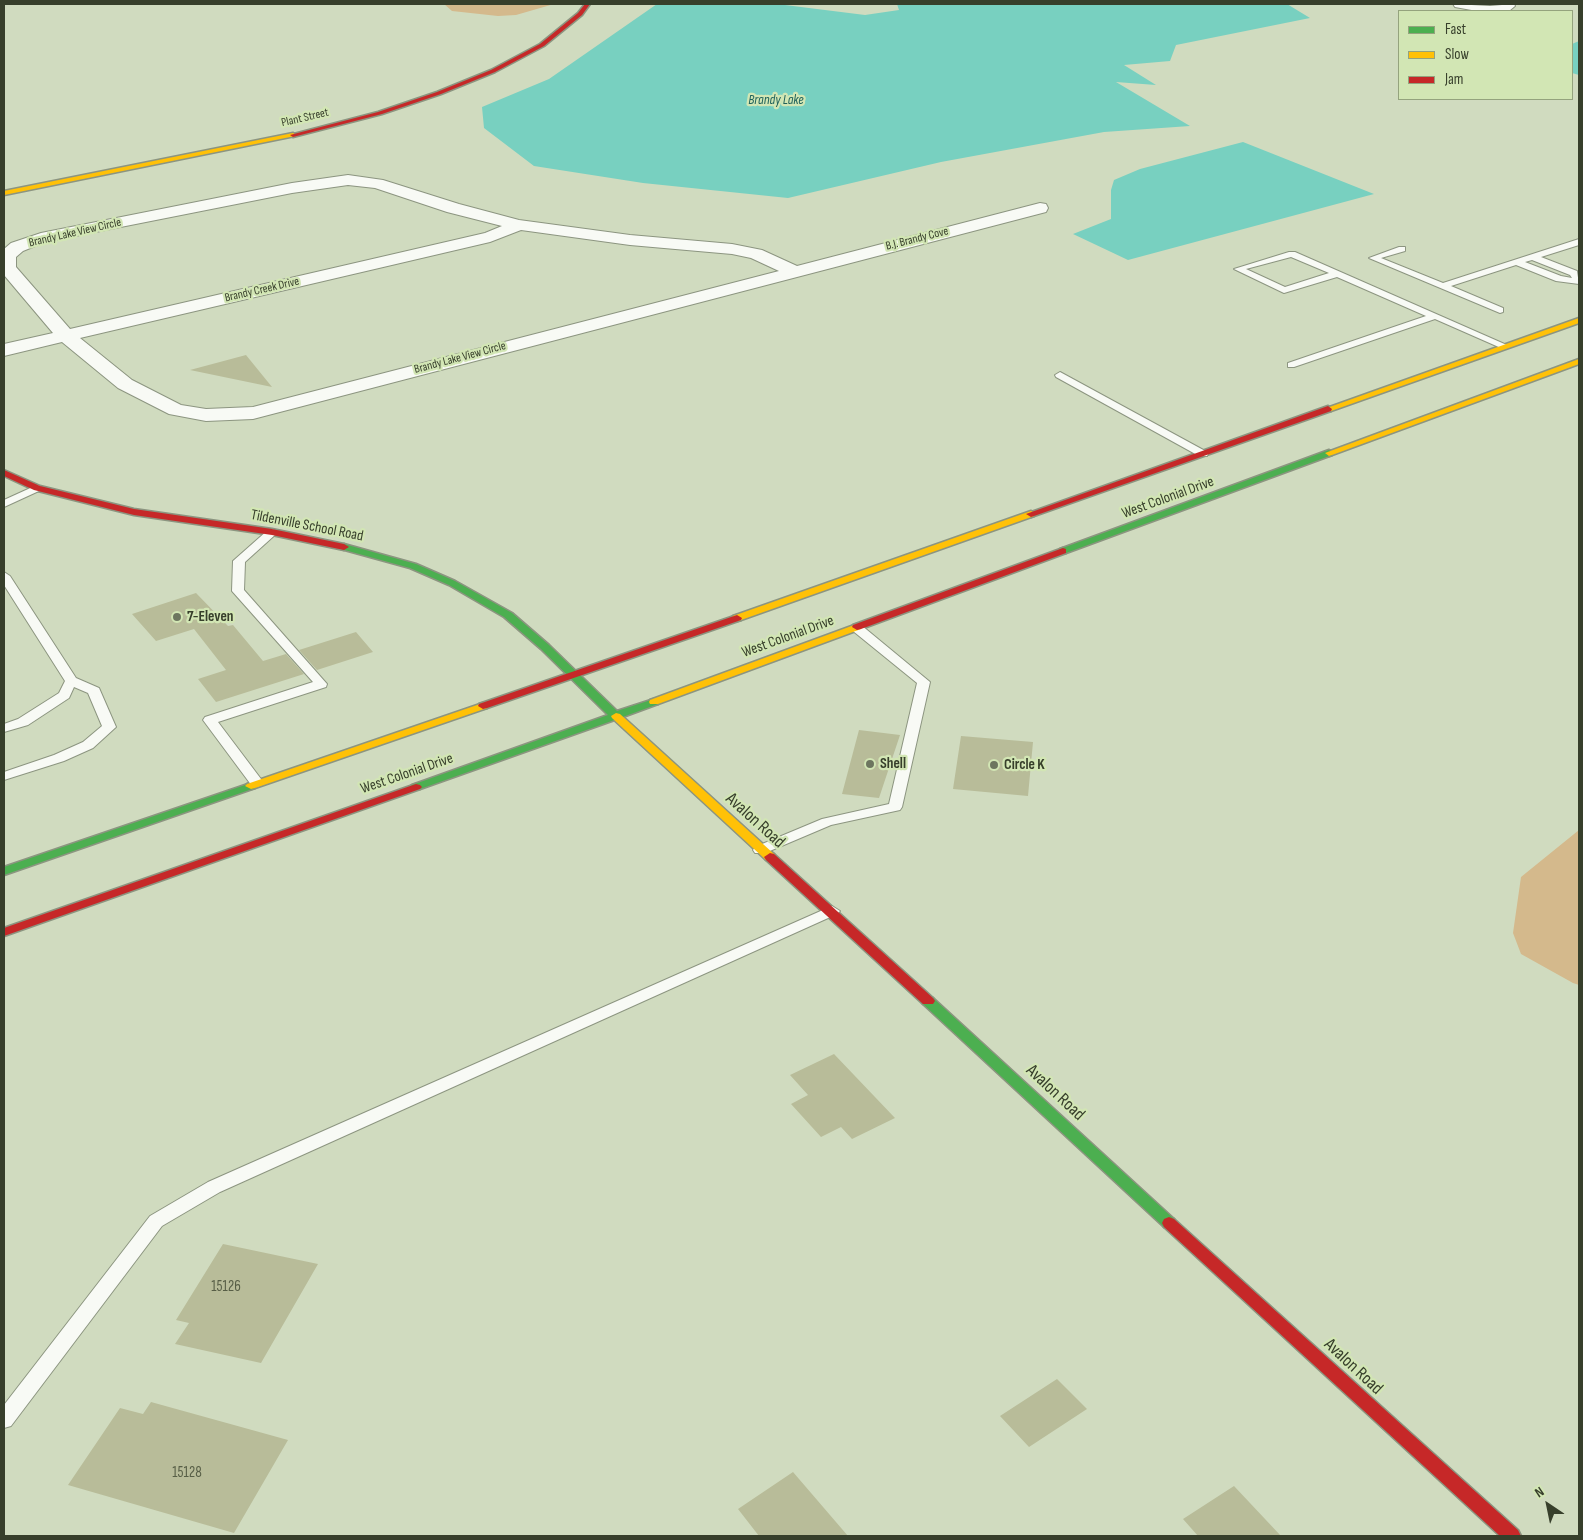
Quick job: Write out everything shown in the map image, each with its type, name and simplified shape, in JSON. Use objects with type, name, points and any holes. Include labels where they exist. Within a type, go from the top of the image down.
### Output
[{"type":"main road","name":"Plant Street","points":[[4,193],[292,136],[380,113],[439,93],[493,71],[542,45],[580,14],[587,4]]},
{"type":"main road","name":"West Colonial Drive","points":[[4,871],[574,675],[1579,320]]},
{"type":"main road","points":[[1543,374],[1579,355]]},
{"type":"main road","name":"West Colonial Drive","points":[[4,932],[616,716],[1579,361]]},
{"type":"main road","name":"Tildenville School Road","points":[[4,473],[37,488],[134,512],[272,532],[378,555],[413,566],[452,582],[508,615],[574,675]]},
{"type":"main road","name":"Avalon Road","points":[[574,675],[760,850],[832,911],[1512,1536]]},
{"type":"street","points":[[1459,4],[1490,10],[1504,9],[1509,6],[1507,4]]},
{"type":"street","name":"Brandy Lake View Circle","points":[[348,180],[377,184],[453,208],[519,225],[630,240],[732,249],[756,254],[794,270],[254,412],[206,415],[176,410],[125,384],[66,336],[6,268],[7,255],[17,247],[41,238],[323,182],[348,180]]},
{"type":"street","name":"B.J. Brandy Cove","points":[[794,270],[1040,208]]},
{"type":"street","name":"Brandy Creek Drive","points":[[4,350],[490,237],[519,225]]},
{"type":"lane","points":[[1443,286],[1579,242]]},
{"type":"lane","points":[[1402,249],[1373,258],[1500,310]]},
{"type":"lane","points":[[1338,274],[1284,290],[1238,270],[1292,254],[1504,346]]},
{"type":"lane","points":[[1532,257],[1574,273],[1579,280]]},
{"type":"lane","points":[[1516,262],[1559,279],[1579,280]]},
{"type":"lane","points":[[1291,365],[1435,316]]},
{"type":"lane","points":[[1060,375],[1203,454]]},
{"type":"lane","points":[[4,504],[37,488]]},
{"type":"lane","points":[[257,783],[210,720],[322,684],[238,591],[239,561],[272,532]]},
{"type":"lane","points":[[4,576],[71,681],[94,692],[109,727],[88,745],[59,758],[4,776]]},
{"type":"lane","points":[[760,850],[827,822],[895,806],[924,682],[857,628]]},
{"type":"lane","points":[[4,728],[23,722],[64,695],[71,681]]},
{"type":"lane","points":[[4,1420],[156,1221],[214,1187],[832,911]]},
{"type":"shaded area","points":[[444,4],[554,4],[516,15],[498,16],[452,11]]},
{"type":"shaded area","points":[[1579,830],[1579,985],[1521,954],[1513,933],[1521,877]]},
{"type":"water","name":"Brandy Lake","points":[[657,4],[777,4],[865,15],[899,10],[897,4],[1287,4],[1310,18],[1176,45],[1170,61],[1124,65],[1156,85],[1116,82],[1190,126],[1104,132],[941,162],[788,198],[643,183],[534,166],[484,128],[482,107],[549,79]]},
{"type":"water","points":[[1579,41],[1579,75],[1573,73],[1573,44]]},
{"type":"water","points":[[1243,142],[1374,194],[1128,260],[1073,234],[1111,219],[1111,190],[1114,180],[1140,169]]},
{"type":"building","points":[[246,355],[272,387],[190,370]]},
{"type":"building","points":[[196,593],[228,626],[233,625],[263,661],[286,654],[304,674],[216,702],[198,679],[226,670],[194,629],[156,641],[132,614]]},
{"type":"building","points":[[356,632],[373,652],[317,670],[299,650]]},
{"type":"building","name":"Shell","points":[[859,730],[900,735],[879,798],[842,794]]},
{"type":"building","name":"Circle K","points":[[961,736],[1033,742],[1028,796],[953,789]]},
{"type":"building","points":[[834,1054],[895,1118],[852,1139],[841,1127],[821,1137],[791,1104],[808,1095],[790,1075]]},
{"type":"building","points":[[223,1244],[318,1264],[261,1363],[175,1344],[189,1323],[176,1320]]},
{"type":"building","points":[[1057,1379],[1087,1409],[1029,1447],[1000,1416]]},
{"type":"building","points":[[151,1402],[288,1440],[234,1533],[68,1485],[120,1408],[143,1414]]},
{"type":"building","points":[[793,1472],[848,1536],[759,1536],[738,1509]]},
{"type":"building","points":[[1234,1486],[1281,1536],[1198,1536],[1183,1519]]},
{"type":"traffic: fast","points":[[1063,551],[1329,453]]},
{"type":"traffic: fast","points":[[344,547],[413,566],[452,583],[508,615],[545,647],[616,716]]},
{"type":"traffic: fast","points":[[416,787],[654,702]]},
{"type":"traffic: fast","points":[[4,871],[251,786]]},
{"type":"traffic: fast","points":[[928,1001],[1169,1223]]},
{"type":"traffic: slow","points":[[4,193],[293,135]]},
{"type":"traffic: slow","points":[[1328,409],[1579,320]]},
{"type":"traffic: slow","points":[[1329,453],[1579,361]]},
{"type":"traffic: slow","points":[[737,618],[1031,514]]},
{"type":"traffic: slow","points":[[654,702],[857,627]]},
{"type":"traffic: slow","points":[[251,786],[483,706]]},
{"type":"traffic: slow","points":[[616,716],[770,857]]},
{"type":"traffic: jam","points":[[293,135],[380,113],[439,93],[493,71],[542,45],[580,14],[587,4]]},
{"type":"traffic: jam","points":[[1031,514],[1328,409]]},
{"type":"traffic: jam","points":[[4,473],[37,488],[134,512],[272,532],[344,547]]},
{"type":"traffic: jam","points":[[857,627],[1063,551]]},
{"type":"traffic: jam","points":[[483,706],[737,618]]},
{"type":"traffic: jam","points":[[4,932],[416,787]]},
{"type":"traffic: jam","points":[[770,857],[928,1001]]},
{"type":"traffic: jam","points":[[1169,1223],[1512,1536]]},
{"type":"place","name":"7-Eleven","points":[[177,617]]},
{"type":"place","name":"Shell","points":[[870,764]]},
{"type":"place","name":"Circle K","points":[[994,765]]}]
